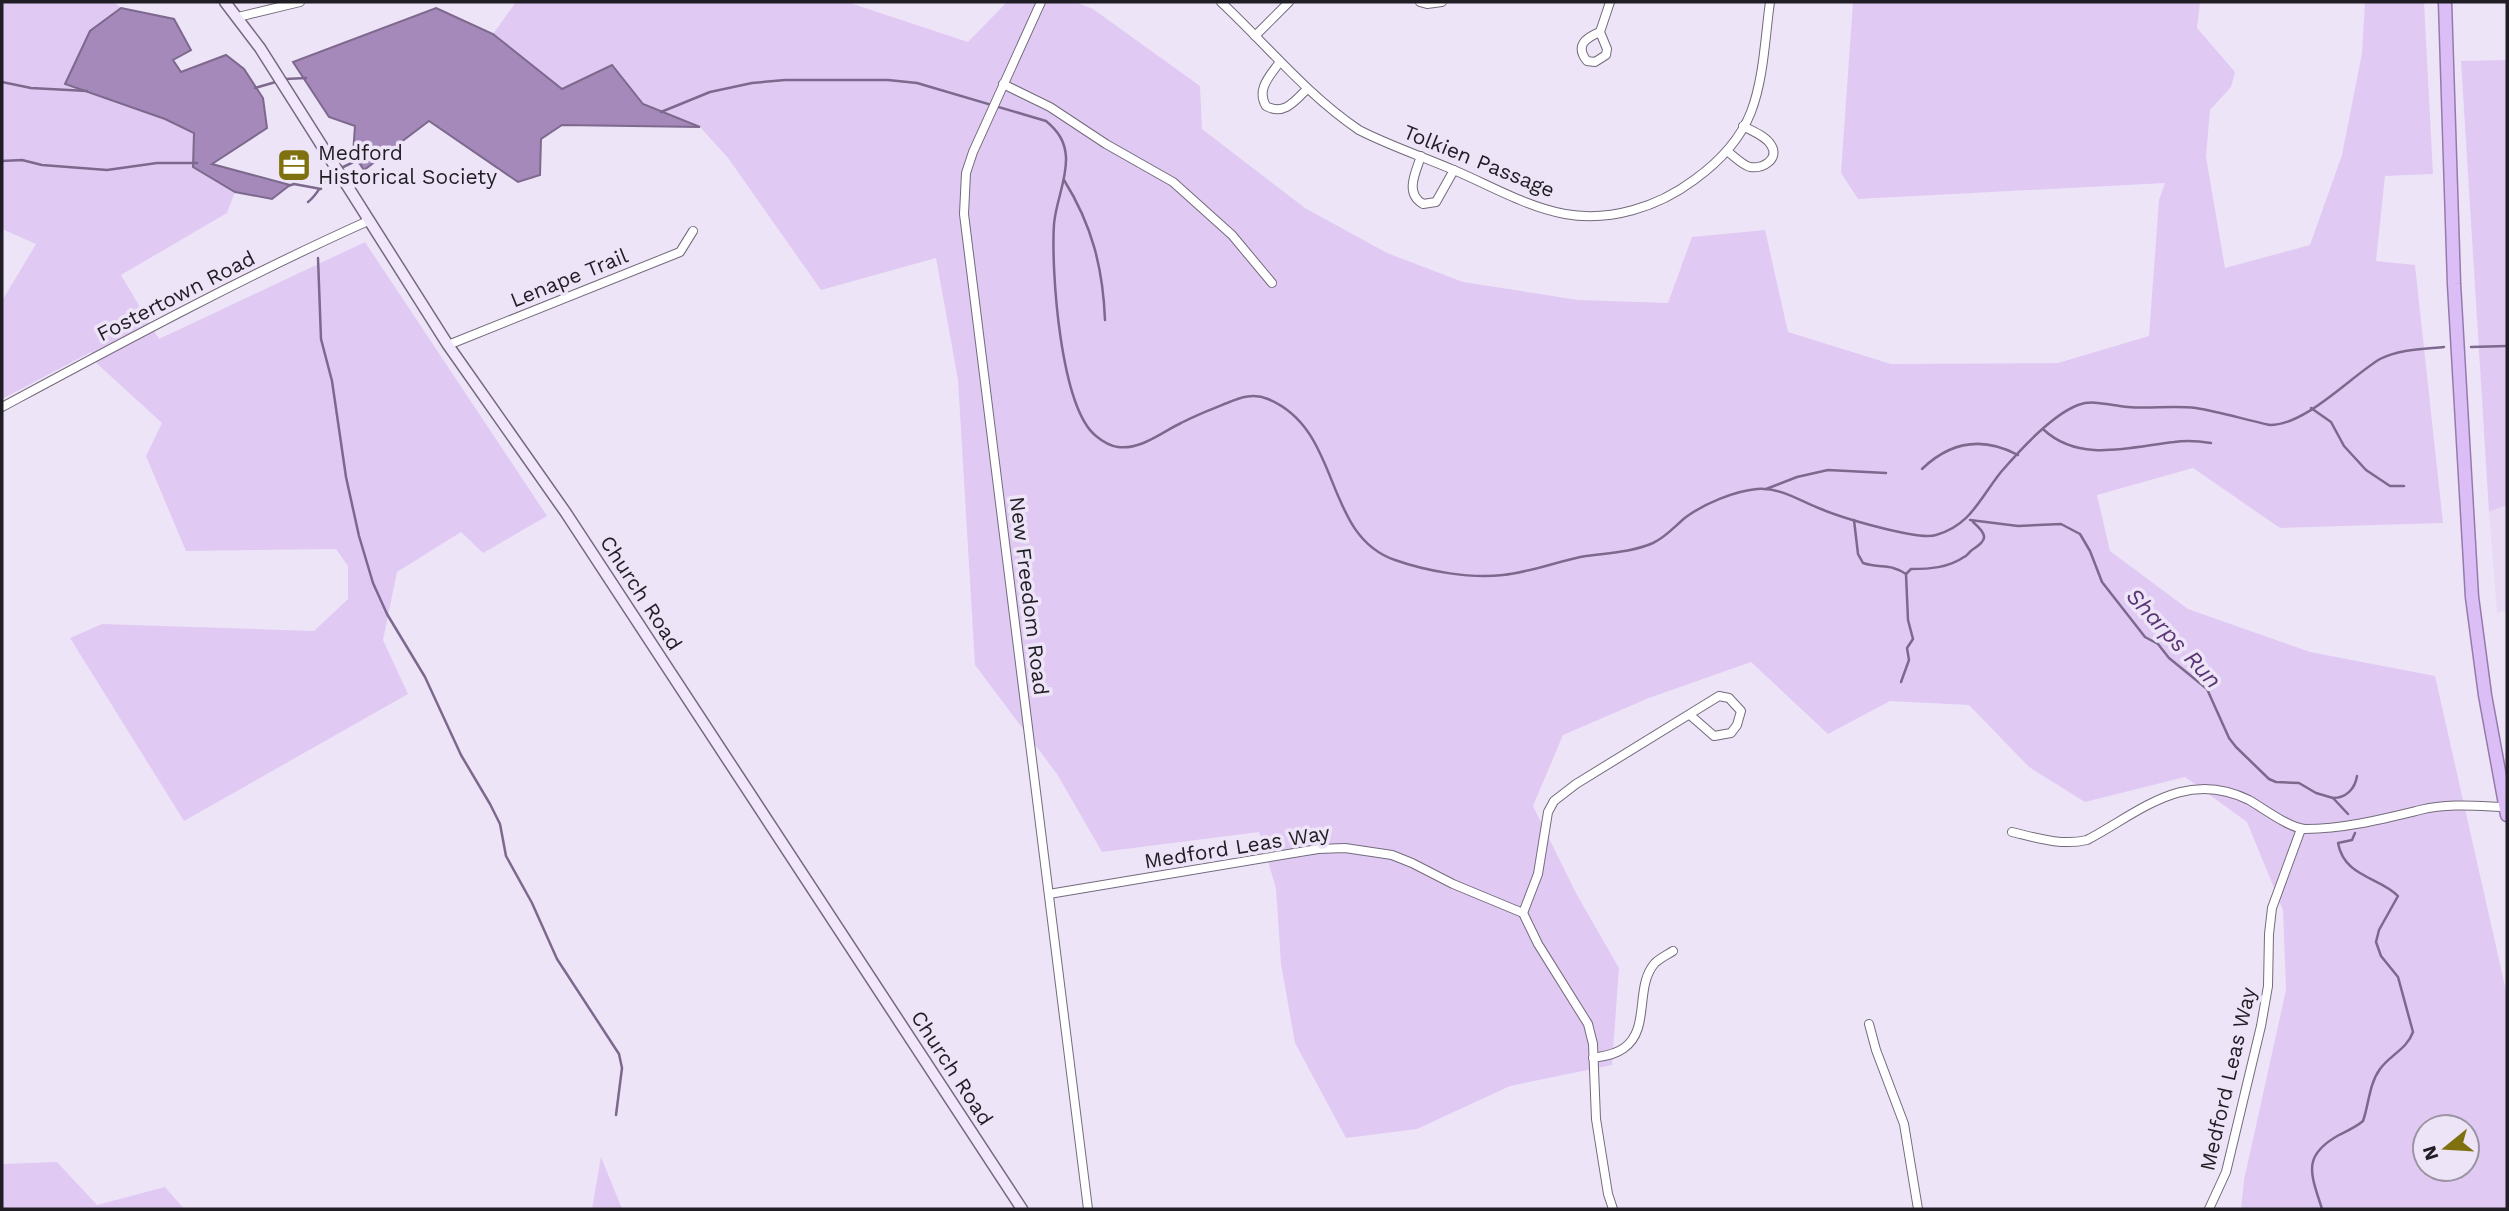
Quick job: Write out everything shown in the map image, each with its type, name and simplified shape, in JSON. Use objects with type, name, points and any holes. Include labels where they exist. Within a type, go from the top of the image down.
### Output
[{"type":"highway","points":[[2445,2],[2454,284],[2472,597],[2485,695],[2507,809]]},
{"type":"main road","name":"Church Road","points":[[225,2],[268,59],[448,345],[565,511],[1021,1209]]},
{"type":"street","points":[[238,18],[300,2]]},
{"type":"street","name":"New Freedom Road","points":[[1041,2],[983,127],[966,173],[965,225],[1088,1209]]},
{"type":"street","name":"Tolkien Passage","points":[[1221,2],[1307,89],[1359,130],[1539,206],[1566,214],[1597,215],[1625,212],[1654,204],[1690,183],[1713,166],[1727,151],[1751,112],[1770,2]]},
{"type":"street","points":[[1255,36],[1289,2]]},
{"type":"street","points":[[1420,2],[1442,2]]},
{"type":"street","points":[[1600,32],[1610,2]]},
{"type":"street","points":[[1279,63],[1263,86],[1262,96],[1266,106],[1282,110],[1307,89]]},
{"type":"street","points":[[1003,84],[1050,107],[1106,144],[1173,182],[1231,235],[1272,283]]},
{"type":"street","points":[[1727,151],[1753,167],[1764,166],[1773,157],[1774,151],[1769,141],[1743,126]]},
{"type":"street","points":[[1420,156],[1412,184],[1414,196],[1423,204],[1436,202],[1454,170]]},
{"type":"street","name":"Fostertown Road","points":[[2,407],[149,328],[368,220]]},
{"type":"street","name":"Lenape Trail","points":[[448,345],[680,251],[693,231]]},
{"type":"street","points":[[1613,1209],[1608,1194],[1596,1119],[1593,1058],[1588,1024],[1538,944],[1523,914],[1538,874],[1548,812],[1554,801],[1587,777],[1719,696],[1729,698],[1741,711],[1738,725],[1731,733],[1714,736],[1690,715]]},
{"type":"street","points":[[2012,832],[2055,842],[2076,842],[2098,834],[2165,795],[2208,789],[2236,795],[2301,829],[2339,827],[2433,808],[2457,806],[2507,809]]},
{"type":"street","name":"Medford Leas Way","points":[[2209,1209],[2226,1171],[2264,1015],[2272,908],[2301,829]]},
{"type":"street","name":"Medford Leas Way","points":[[1049,894],[1318,849],[1345,848],[1392,855],[1523,914]]},
{"type":"street","points":[[1593,1058],[1616,1053],[1629,1044],[1638,1029],[1649,972],[1656,961],[1673,951]]},
{"type":"street","points":[[1869,1024],[1904,1124],[1918,1209]]},
{"type":"shaded area","points":[[2,2],[114,2],[121,8],[90,31],[165,119],[194,133],[193,167],[235,192],[227,213],[121,275],[159,339],[365,242],[547,516],[483,553],[461,532],[397,572],[383,640],[408,694],[184,821],[70,638],[102,624],[314,631],[348,599],[348,566],[336,549],[186,551],[146,456],[162,423],[93,360],[91,352],[2,399],[2,301],[36,244],[2,229]]},
{"type":"shaded area","points":[[516,2],[847,2],[968,42],[1007,2],[1075,2],[1093,9],[1200,86],[1202,129],[1305,208],[1387,253],[1463,282],[1578,300],[1668,303],[1692,237],[1765,230],[1788,332],[1891,364],[2058,363],[2149,336],[2159,200],[2165,183],[1858,199],[1841,173],[1853,2],[2200,2],[2197,28],[2235,72],[2231,87],[2210,110],[2206,157],[2225,268],[2310,245],[2342,155],[2362,53],[2365,2],[2424,2],[2433,174],[2385,176],[2376,261],[2415,265],[2443,523],[2280,528],[2193,468],[2097,495],[2110,551],[2188,609],[2310,652],[2435,676],[2507,995],[2507,1209],[2241,1209],[2244,1180],[2286,990],[2283,910],[2247,822],[2185,777],[2085,802],[2029,767],[1969,705],[1890,701],[1828,734],[1751,662],[1649,698],[1563,735],[1533,806],[1577,895],[1619,968],[1612,1065],[1510,1086],[1417,1129],[1346,1138],[1295,1043],[1281,964],[1276,888],[1259,832],[1102,852],[1057,774],[975,665],[958,380],[936,258],[821,290],[728,158],[700,127],[643,104],[612,65],[562,89],[493,34]]},
{"type":"shaded area","points":[[121,8],[174,19],[191,50],[173,60],[181,72],[226,55],[244,69],[263,98],[267,128],[212,164],[290,185],[272,199],[235,192],[193,167],[194,133],[165,119],[65,84],[90,31]]},
{"type":"shaded area","points":[[436,8],[493,34],[562,89],[612,65],[643,104],[700,127],[562,125],[541,139],[540,175],[518,182],[429,121],[364,170],[353,154],[355,126],[329,117],[293,62]]},
{"type":"shaded area","points":[[2507,60],[2507,505],[2489,512],[2461,61]]},
{"type":"shaded area","points":[[2507,505],[2507,610],[2497,613],[2489,512]]},
{"type":"shaded area","points":[[601,1157],[622,1209],[592,1209]]},
{"type":"shaded area","points":[[57,1162],[97,1205],[165,1187],[184,1209],[2,1209],[2,1164]]},
{"type":"waterway","points":[[285,79],[306,78]]},
{"type":"waterway","points":[[661,112],[710,92],[752,83],[785,80],[888,80],[917,83],[1046,121],[1060,137],[1066,157],[1053,245],[1060,336],[1074,397],[1084,420],[1096,436],[1115,446],[1135,446],[1192,417],[1237,399],[1263,397],[1292,414],[1309,434],[1355,529],[1372,547],[1395,560],[1448,573],[1503,575],[1645,546],[1658,541],[1701,507],[1729,495],[1757,489],[1782,492],[1831,513],[1879,527],[1913,535],[1936,535],[1958,525],[1966,518],[2026,444],[2047,425],[2078,405],[2096,403],[2136,407],[2187,407],[2270,425],[2284,423],[2313,409],[2380,359],[2403,351],[2444,347]]},
{"type":"waterway","points":[[255,88],[279,81]]},
{"type":"waterway","points":[[2,82],[31,88],[87,91]]},
{"type":"waterway","points":[[341,168],[360,159]]},
{"type":"waterway","points":[[2,161],[22,160],[42,165],[107,170],[157,163],[197,163]]},
{"type":"waterway","points":[[308,202],[335,171]]},
{"type":"waterway","points":[[1064,180],[1082,214],[1094,247],[1102,283],[1105,320]]},
{"type":"waterway","points":[[288,186],[294,184],[321,189]]},
{"type":"waterway","points":[[318,258],[321,339],[332,381],[346,477],[373,583],[387,614],[425,677],[461,755],[500,824],[506,856],[532,903],[557,959],[619,1054],[622,1068],[616,1115]]},
{"type":"waterway","points":[[2471,347],[2507,346]]},
{"type":"waterway","points":[[2311,408],[2331,422],[2344,446],[2366,470],[2390,486],[2404,486]]},
{"type":"waterway","points":[[2044,430],[2073,447],[2089,450],[2123,449],[2183,441],[2211,443]]},
{"type":"waterway","points":[[1922,469],[1944,453],[1967,445],[1992,445],[2018,455]]},
{"type":"waterway","points":[[1766,489],[1797,477],[1828,470],[1886,473]]},
{"type":"waterway","points":[[1854,520],[1858,554],[1863,563],[1895,568],[1906,574]]},
{"type":"waterway","name":"Sharps Run","points":[[1970,520],[2018,526],[2061,524],[2080,534],[2102,582],[2145,637],[2158,644],[2169,658],[2207,689],[2229,738],[2236,747],[2269,779],[2299,783],[2316,793],[2333,798],[2348,814]]},
{"type":"waterway","points":[[1906,574],[1911,569],[1945,566],[1966,556],[1984,537],[1973,522]]},
{"type":"waterway","points":[[1901,682],[1909,660],[1907,648],[1913,639],[1908,620],[1906,574]]},
{"type":"waterway","points":[[2333,798],[2349,792],[2357,776]]},
{"type":"waterway","name":"Sharps Run","points":[[2322,1209],[2313,1176],[2314,1158],[2327,1143],[2363,1121],[2376,1075],[2407,1043],[2413,1032],[2398,977],[2381,956],[2376,942],[2379,930],[2398,896],[2347,863],[2338,843],[2352,840],[2355,833]]},
{"type":"place","name":"Medford Historical Society","points":[[294,165]]}]
